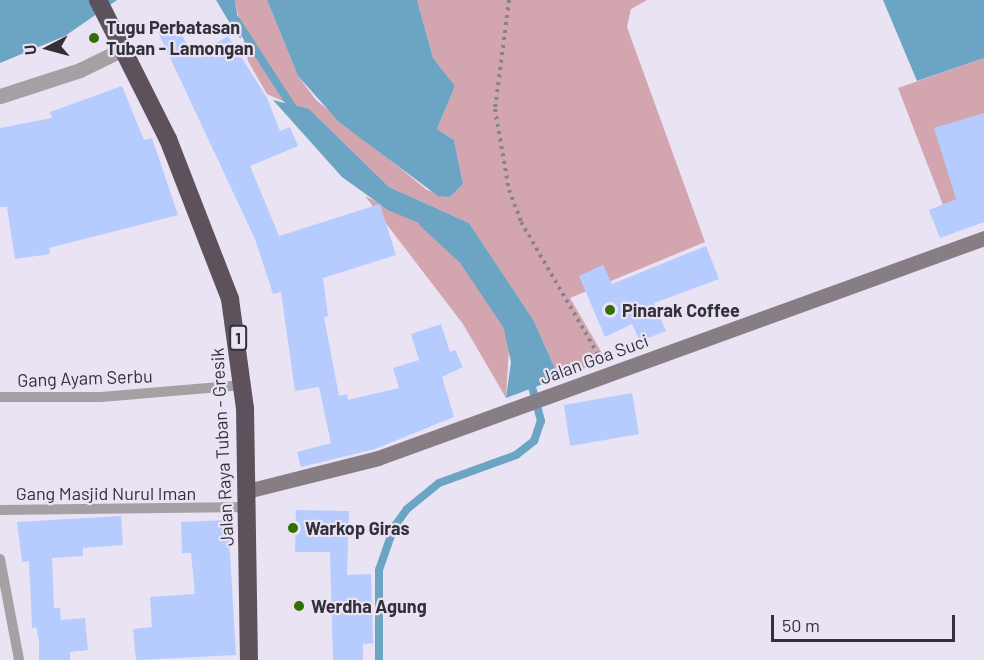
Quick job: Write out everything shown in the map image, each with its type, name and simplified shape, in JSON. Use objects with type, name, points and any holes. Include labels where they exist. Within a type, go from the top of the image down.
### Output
[{"type":"highway","name":"1","points":[[98,0],[122,44]]},
{"type":"highway","name":"Jalan Raya Tuban - Gresik","points":[[122,44],[223,275],[243,385],[249,660]]},
{"type":"street","points":[[0,96],[80,70],[122,44]]},
{"type":"street","name":"Jalan Goa Suci","points":[[247,499],[353,466],[500,414],[984,238]]},
{"type":"lane","name":"Gang Ayam Serbu","points":[[0,397],[101,397],[243,385]]},
{"type":"lane","name":"Gang Masjid Nurul Iman","points":[[0,510],[247,499]]},
{"type":"lane","points":[[0,560],[19,660]]},
{"type":"path","points":[[509,0],[495,102],[509,190],[520,222],[610,374]]},
{"type":"shaded area","points":[[235,0],[267,0],[298,76],[316,100],[427,190],[450,197],[463,184],[454,140],[437,129],[455,86],[433,58],[417,0],[647,0],[631,9],[627,27],[705,242],[570,298],[606,360],[559,378],[534,321],[469,223],[389,187],[316,116],[267,94],[248,61]]},
{"type":"shaded area","points":[[984,58],[984,216],[952,228],[898,88]]},
{"type":"shaded area","points":[[365,196],[426,226],[480,281],[501,315],[509,348],[506,398],[463,324]]},
{"type":"water","points":[[0,0],[117,0],[65,36],[0,63]]},
{"type":"water","points":[[216,0],[235,0],[241,39],[234,30]]},
{"type":"water","points":[[267,0],[417,0],[433,58],[455,86],[437,129],[454,140],[463,184],[450,197],[438,196],[339,122],[298,76]]},
{"type":"water","points":[[883,0],[984,0],[984,58],[917,81]]},
{"type":"water","points":[[273,100],[309,109],[389,187],[469,223],[534,321],[559,378],[506,398],[511,362],[501,316],[463,260],[426,226],[388,210],[342,177]]},
{"type":"building","points":[[177,24],[193,58],[228,36],[267,98],[280,131],[290,127],[298,146],[250,166],[279,236],[380,204],[396,255],[323,278],[328,316],[324,317],[339,396],[347,394],[348,400],[399,388],[393,368],[419,360],[411,334],[441,324],[450,352],[455,350],[463,367],[442,377],[454,417],[375,449],[301,467],[297,452],[331,443],[319,387],[295,391],[281,292],[273,294],[255,239],[158,32]]},
{"type":"building","points":[[122,86],[144,140],[152,138],[178,215],[49,248],[50,254],[15,259],[7,207],[0,207],[0,128],[52,118],[50,112]]},
{"type":"building","points":[[984,113],[984,222],[940,238],[929,210],[956,199],[934,128]]},
{"type":"building","points":[[706,246],[719,279],[654,303],[666,331],[640,341],[632,324],[605,337],[579,276],[603,265],[612,284]]},
{"type":"building","points":[[632,393],[639,434],[570,446],[564,405]]},
{"type":"building","points":[[296,510],[349,511],[347,575],[371,574],[373,643],[363,644],[363,660],[333,660],[330,552],[295,552]]},
{"type":"building","points":[[121,516],[123,545],[83,548],[83,556],[52,558],[54,608],[60,608],[61,620],[85,618],[88,650],[70,652],[70,660],[39,660],[39,640],[36,627],[32,628],[29,561],[22,562],[17,522]]},
{"type":"building","points":[[228,520],[236,655],[136,660],[133,629],[152,627],[150,597],[195,594],[191,553],[182,553],[181,522]]},
{"type":"waterway","points":[[236,20],[293,108]]},
{"type":"waterway","points":[[423,223],[463,260],[506,324]]},
{"type":"waterway","points":[[379,660],[379,570],[394,527],[407,509],[439,483],[516,455],[534,441],[541,421],[530,379]]},
{"type":"place","name":"Tugu Perbatasan Tuban - Lamongan","points":[[94,38]]},
{"type":"place","name":"Pinarak Coffee","points":[[610,310]]},
{"type":"place","name":"Warkop Giras","points":[[293,528]]},
{"type":"place","name":"Werdha Agung","points":[[299,606]]}]
